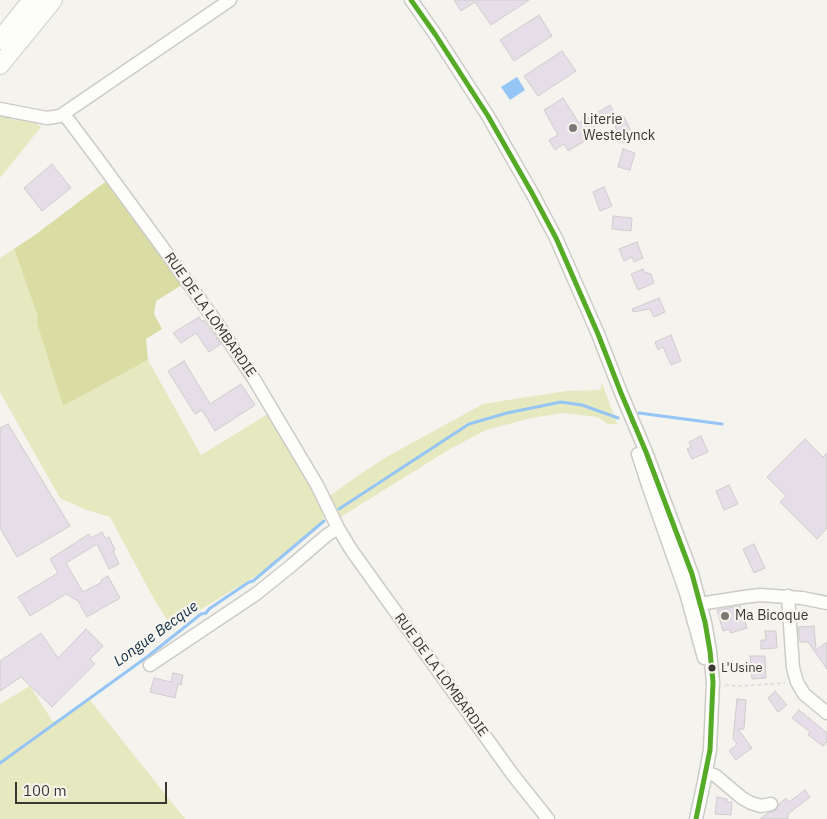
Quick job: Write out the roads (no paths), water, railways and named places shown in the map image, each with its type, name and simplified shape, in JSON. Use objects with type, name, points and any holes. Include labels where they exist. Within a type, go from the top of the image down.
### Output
[{"type":"highway","points":[[0,40],[32,0]]},
{"type":"highway","points":[[0,65],[53,0]]},
{"type":"street","points":[[0,109],[56,118],[230,0]]},
{"type":"street","points":[[411,0],[465,79],[504,143],[532,193],[587,307],[686,557],[712,710]]},
{"type":"street","name":"RUE DE LA LOMBARDIE","points":[[64,114],[163,248],[254,379],[317,485],[338,528],[362,566],[513,776],[548,819]]},
{"type":"street","points":[[150,665],[256,594],[286,571],[326,535],[338,528]]},
{"type":"street","points":[[695,605],[769,595],[788,596],[827,603]]},
{"type":"street","points":[[788,596],[793,668],[797,682],[804,694],[827,713]]},
{"type":"street","points":[[695,605],[710,651],[713,682],[710,743],[696,819]]},
{"type":"street","points":[[706,772],[716,776],[746,801],[756,805],[771,804]]},
{"type":"water","points":[[517,77],[525,90],[510,100],[501,87]]},
{"type":"waterway","name":"Longue Becque","points":[[339,509],[469,424],[507,413],[561,402],[582,405],[618,418]]},
{"type":"waterway","name":"Longue Becque","points":[[639,413],[722,424]]},
{"type":"waterway","name":"Longue Becque","points":[[0,763],[147,657],[201,614],[206,613],[209,609],[253,581],[324,521]]},
{"type":"place","name":"Literie Westelynck","points":[[573,128]]},
{"type":"place","name":"Ma Bicoque","points":[[725,616]]},
{"type":"place","name":"L'Usine","points":[[712,668]]}]
